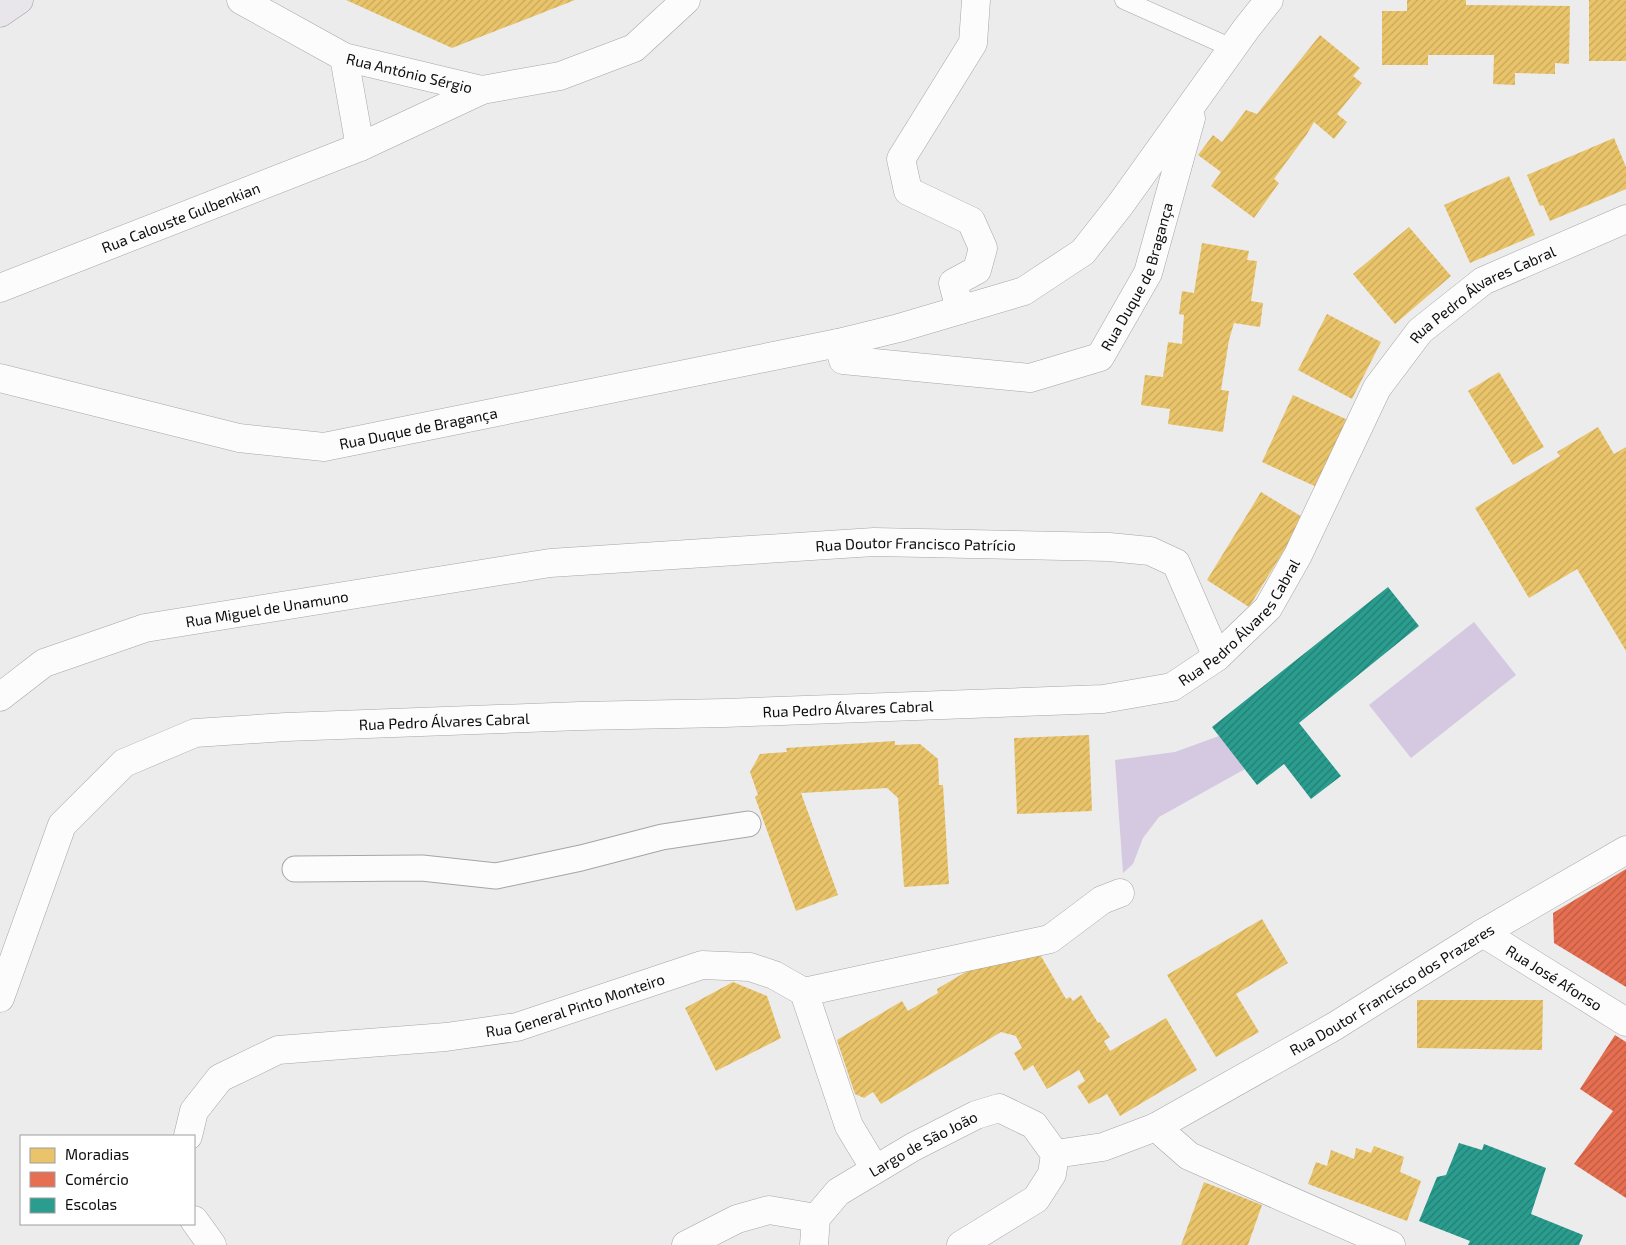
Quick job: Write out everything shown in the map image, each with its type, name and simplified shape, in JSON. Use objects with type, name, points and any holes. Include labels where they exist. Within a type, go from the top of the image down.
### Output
[{"type":"main road","points":[[0,13],[19,0]]},
{"type":"street","name":"Rua António Sérgio","points":[[242,0],[344,57],[482,90],[560,76],[634,48],[686,0]]},
{"type":"street","points":[[960,310],[952,283],[977,270],[984,248],[971,221],[908,191],[901,159],[973,43],[976,0]]},
{"type":"street","name":"Rua Duque de Bragança","points":[[0,378],[239,438],[324,447],[838,343],[1024,291],[1082,252],[1120,206],[1268,0]]},
{"type":"street","points":[[344,57],[360,147]]},
{"type":"street","name":"Rua Calouste Gulbenkian","points":[[0,288],[360,147],[482,90]]},
{"type":"street","name":"Rua Duque de Bragança","points":[[838,343],[843,360],[1030,378],[1100,357],[1148,273],[1196,99]]},
{"type":"street","name":"Rua Pedro Álvares Cabral","points":[[0,998],[62,825],[124,763],[196,733],[286,727],[1103,699],[1172,686],[1217,657],[1268,608],[1298,555],[1377,388],[1420,331],[1483,281],[1626,219]]},
{"type":"street","name":"Rua Doutor Francisco Patrício","points":[[550,563],[874,542],[1109,547],[1150,551],[1176,563],[1217,657]]},
{"type":"street","name":"Rua Miguel de Unamuno","points":[[0,697],[44,663],[145,628],[550,563]]},
{"type":"street","points":[[295,869],[422,868],[496,876],[581,858],[662,837],[748,824]]},
{"type":"street","name":"Rua Doutor Francisco dos Prazeres","points":[[1156,1126],[1335,1026],[1483,933],[1626,850]]},
{"type":"street","points":[[875,1169],[849,1126],[804,992],[1050,939],[1102,900],[1120,893]]},
{"type":"street","name":"Rua José Afonso","points":[[1483,933],[1626,1022]]},
{"type":"street","name":"Rua General Pinto Monteiro","points":[[188,1135],[194,1111],[220,1078],[278,1050],[446,1037],[517,1027],[702,965],[750,967],[774,975],[804,992]]},
{"type":"street","name":"Largo de São João","points":[[816,1218],[838,1192],[875,1169],[913,1147],[976,1116],[999,1108],[1034,1125],[1055,1154]]},
{"type":"street","points":[[961,1245],[1036,1199],[1052,1174],[1055,1154],[1103,1147],[1156,1126],[1189,1156],[1391,1245]]},
{"type":"street","points":[[686,1245],[737,1219],[769,1210],[816,1218],[814,1245]]},
{"type":"street","points":[[195,1221],[212,1245]]},
{"type":"lane","points":[[1124,0],[1232,48]]},
{"type":"shaded area","points":[[1474,622],[1516,675],[1411,758],[1369,705]]},
{"type":"shaded area","points":[[1219,736],[1245,769],[1159,817],[1143,838],[1133,864],[1123,873],[1115,760],[1175,752]]},
{"type":"building: Moradias","points":[[346,0],[575,0],[452,48]]},
{"type":"building: Moradias","points":[[1407,0],[1466,0],[1466,5],[1570,6],[1569,64],[1555,63],[1555,74],[1515,73],[1515,85],[1493,84],[1494,55],[1428,55],[1428,65],[1382,65],[1382,11],[1407,11]]},
{"type":"building: Moradias","points":[[1589,0],[1626,0],[1626,61],[1589,61]]},
{"type":"building: Moradias","points":[[1320,35],[1360,68],[1353,76],[1362,83],[1337,114],[1347,122],[1334,139],[1314,122],[1274,179],[1279,183],[1254,218],[1211,186],[1221,172],[1198,155],[1213,135],[1222,142],[1246,110],[1257,114]]},
{"type":"building: Moradias","points":[[1614,138],[1626,167],[1626,189],[1550,221],[1543,205],[1540,206],[1527,175]]},
{"type":"building: Moradias","points":[[1509,176],[1535,235],[1470,263],[1444,205]]},
{"type":"building: Moradias","points":[[1409,227],[1451,276],[1395,324],[1353,274]]},
{"type":"building: Moradias","points":[[1202,243],[1249,251],[1247,260],[1257,261],[1251,301],[1263,303],[1260,327],[1234,323],[1229,340],[1221,390],[1229,391],[1223,432],[1168,424],[1170,409],[1141,405],[1145,375],[1163,377],[1168,342],[1182,344],[1184,315],[1179,314],[1182,291],[1194,293]]},
{"type":"building: Moradias","points":[[1327,314],[1381,342],[1352,399],[1298,370]]},
{"type":"building: Moradias","points":[[1499,372],[1544,447],[1513,465],[1468,391]]},
{"type":"building: Moradias","points":[[1293,395],[1350,421],[1319,488],[1262,462]]},
{"type":"building: Moradias","points":[[1598,427],[1614,454],[1626,447],[1626,651],[1577,569],[1529,598],[1475,508],[1560,456],[1557,452]]},
{"type":"building: Moradias","points":[[1261,492],[1304,518],[1249,607],[1207,580]]},
{"type":"building: Moradias","points":[[1089,735],[1092,811],[1017,814],[1014,738]]},
{"type":"building: Moradias","points":[[895,741],[895,745],[920,744],[938,759],[939,785],[943,785],[949,884],[904,887],[898,798],[887,788],[801,793],[838,895],[796,911],[755,797],[758,795],[750,772],[760,754],[787,752],[786,748]]},
{"type":"building: Moradias","points":[[1262,919],[1288,963],[1236,994],[1259,1032],[1216,1057],[1167,975]]},
{"type":"building: Moradias","points":[[1035,946],[1066,999],[1070,997],[1073,1001],[1081,995],[1098,1023],[1100,1022],[1110,1037],[1104,1041],[1110,1051],[1166,1018],[1197,1070],[1120,1116],[1107,1094],[1089,1104],[1077,1086],[1085,1081],[1079,1070],[1047,1089],[1033,1065],[1024,1071],[1014,1053],[1022,1048],[1016,1036],[1001,1032],[881,1104],[873,1092],[864,1098],[855,1094],[837,1040],[902,1001],[908,1011],[938,993],[937,989],[986,960]]},
{"type":"building: Moradias","points":[[733,982],[767,996],[781,1038],[716,1071],[685,1008]]},
{"type":"building: Moradias","points":[[1417,1000],[1543,1000],[1542,1050],[1417,1048]]},
{"type":"building: Moradias","points":[[1374,1146],[1404,1157],[1400,1172],[1421,1181],[1407,1221],[1308,1184],[1316,1162],[1327,1166],[1331,1150],[1354,1159],[1356,1148],[1371,1153]]},
{"type":"building: Moradias","points":[[1204,1182],[1262,1205],[1248,1245],[1181,1245]]},
{"type":"building: Comércio","points":[[1626,869],[1626,987],[1554,943],[1553,913]]},
{"type":"building: Comércio","points":[[1615,1035],[1626,1042],[1626,1198],[1574,1164],[1613,1111],[1580,1089]]},
{"type":"building: Escolas","points":[[1388,587],[1419,626],[1299,723],[1341,776],[1311,799],[1284,764],[1257,785],[1212,727]]},
{"type":"building: Escolas","points":[[1459,1143],[1482,1150],[1484,1144],[1546,1168],[1531,1214],[1583,1235],[1579,1245],[1468,1245],[1470,1241],[1419,1221],[1437,1177],[1446,1175]]}]
